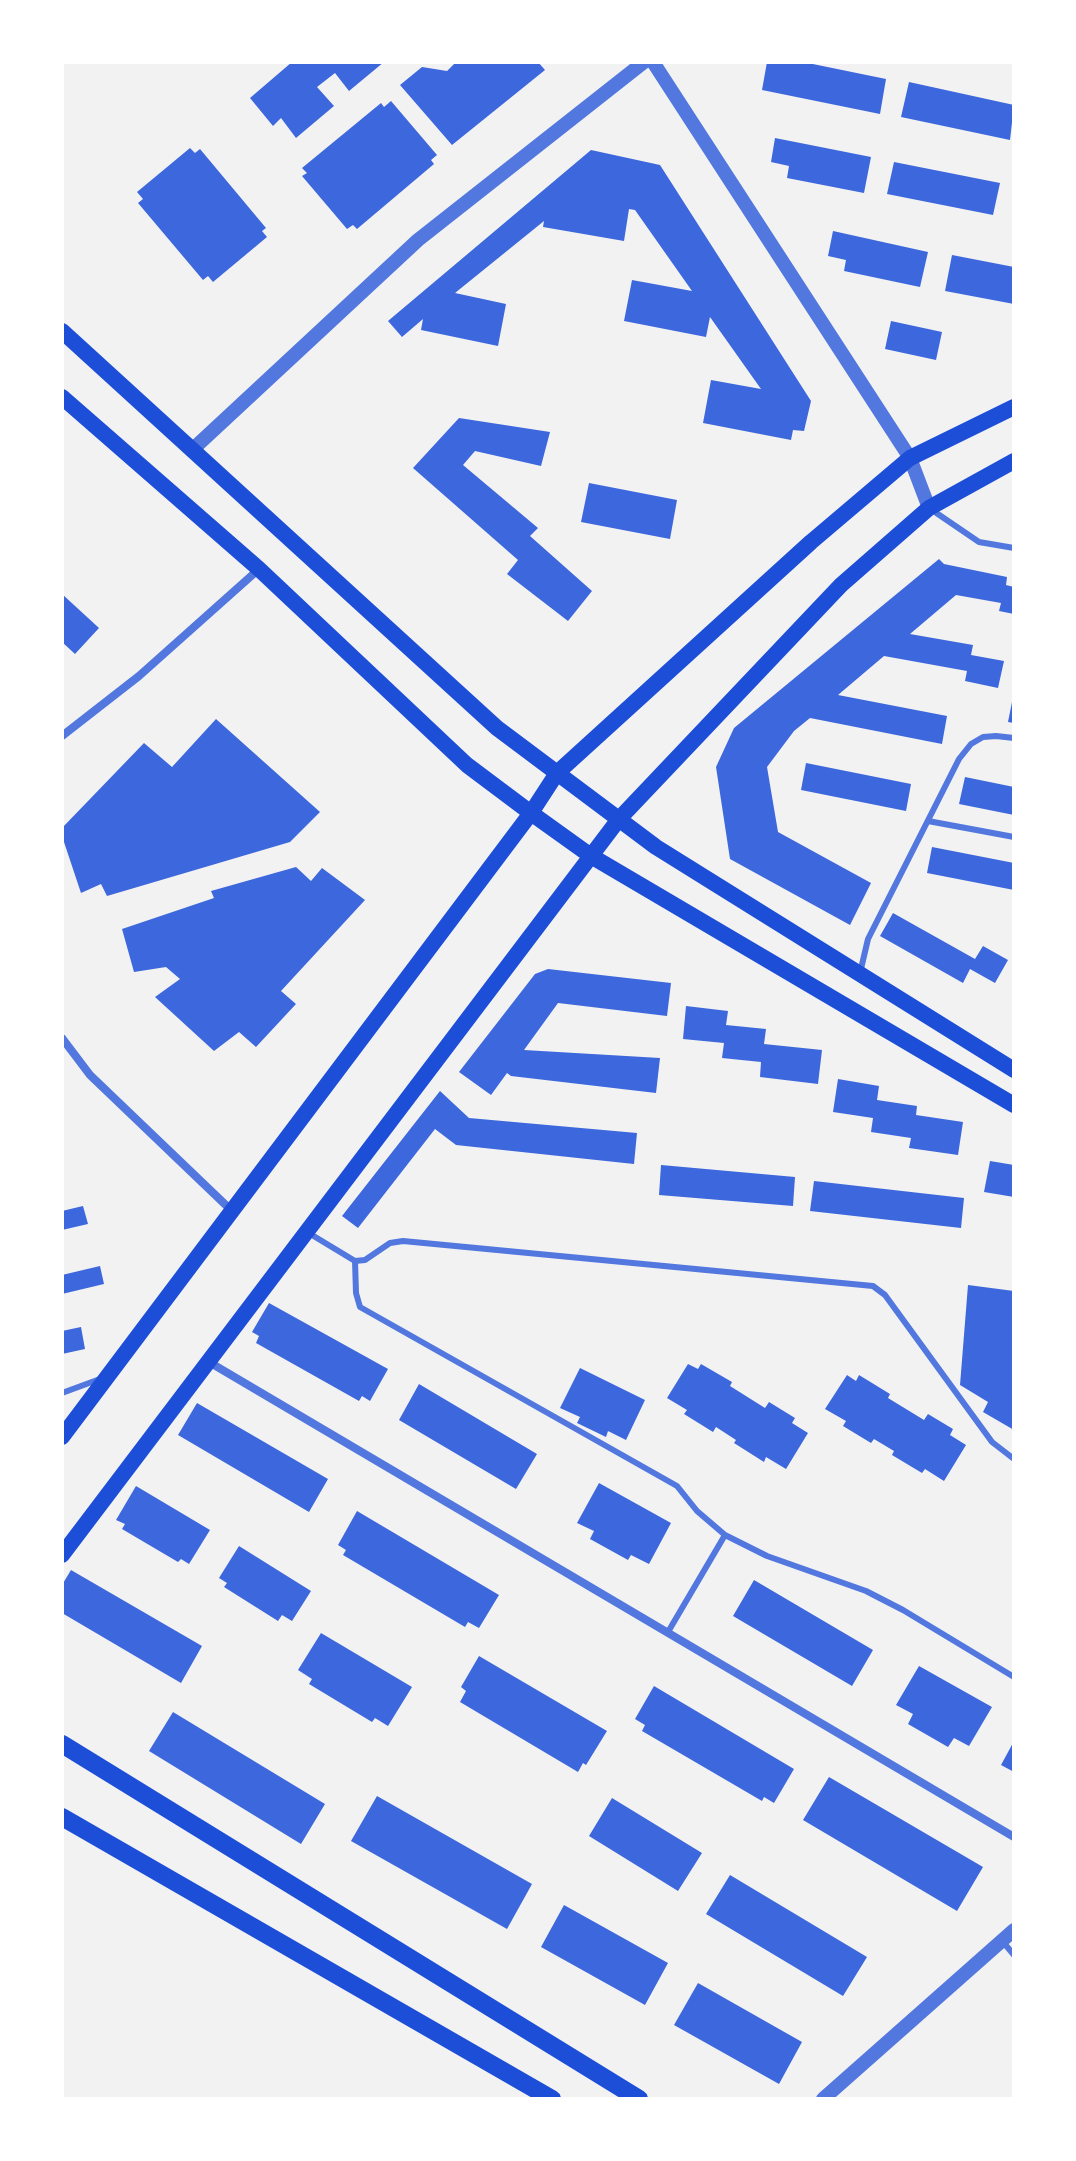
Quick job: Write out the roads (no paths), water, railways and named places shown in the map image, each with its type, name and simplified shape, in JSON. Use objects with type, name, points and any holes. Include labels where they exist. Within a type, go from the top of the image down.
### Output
[{"type":"main road","points":[[62,331],[497,728],[656,847],[1014,1070]]},
{"type":"main road","points":[[62,397],[259,569],[467,765],[531,813],[591,856],[1014,1105]]},
{"type":"main road","points":[[62,1437],[531,813],[557,773],[811,542],[910,458],[1014,407]]},
{"type":"main road","points":[[62,1555],[619,819],[841,585],[929,508],[1014,461]]},
{"type":"main road","points":[[62,1744],[639,2099]]},
{"type":"main road","points":[[62,1817],[552,2099]]},
{"type":"street","points":[[192,450],[418,240],[644,62]]},
{"type":"street","points":[[653,62],[910,458],[929,508]]},
{"type":"street","points":[[62,736],[139,676],[259,569]]},
{"type":"street","points":[[62,1038],[90,1075],[232,1211]]},
{"type":"street","points":[[208,1362],[1014,1837]]},
{"type":"street","points":[[823,2099],[1014,1930]]},
{"type":"lane","points":[[929,508],[979,542],[1014,548]]},
{"type":"lane","points":[[860,974],[868,939],[959,759],[971,744],[983,737],[1014,738]]},
{"type":"lane","points":[[928,821],[1014,837]]},
{"type":"lane","points":[[307,1232],[355,1261],[365,1260],[390,1243],[403,1241],[873,1286],[885,1295],[992,1442],[1014,1459]]},
{"type":"lane","points":[[355,1261],[356,1293],[360,1307],[677,1486],[697,1511],[725,1535],[767,1556],[866,1591],[1014,1677]]},
{"type":"lane","points":[[62,1393],[107,1377]]},
{"type":"lane","points":[[668,1632],[725,1535]]},
{"type":"lane","points":[[1002,1941],[1014,1955]]}]
